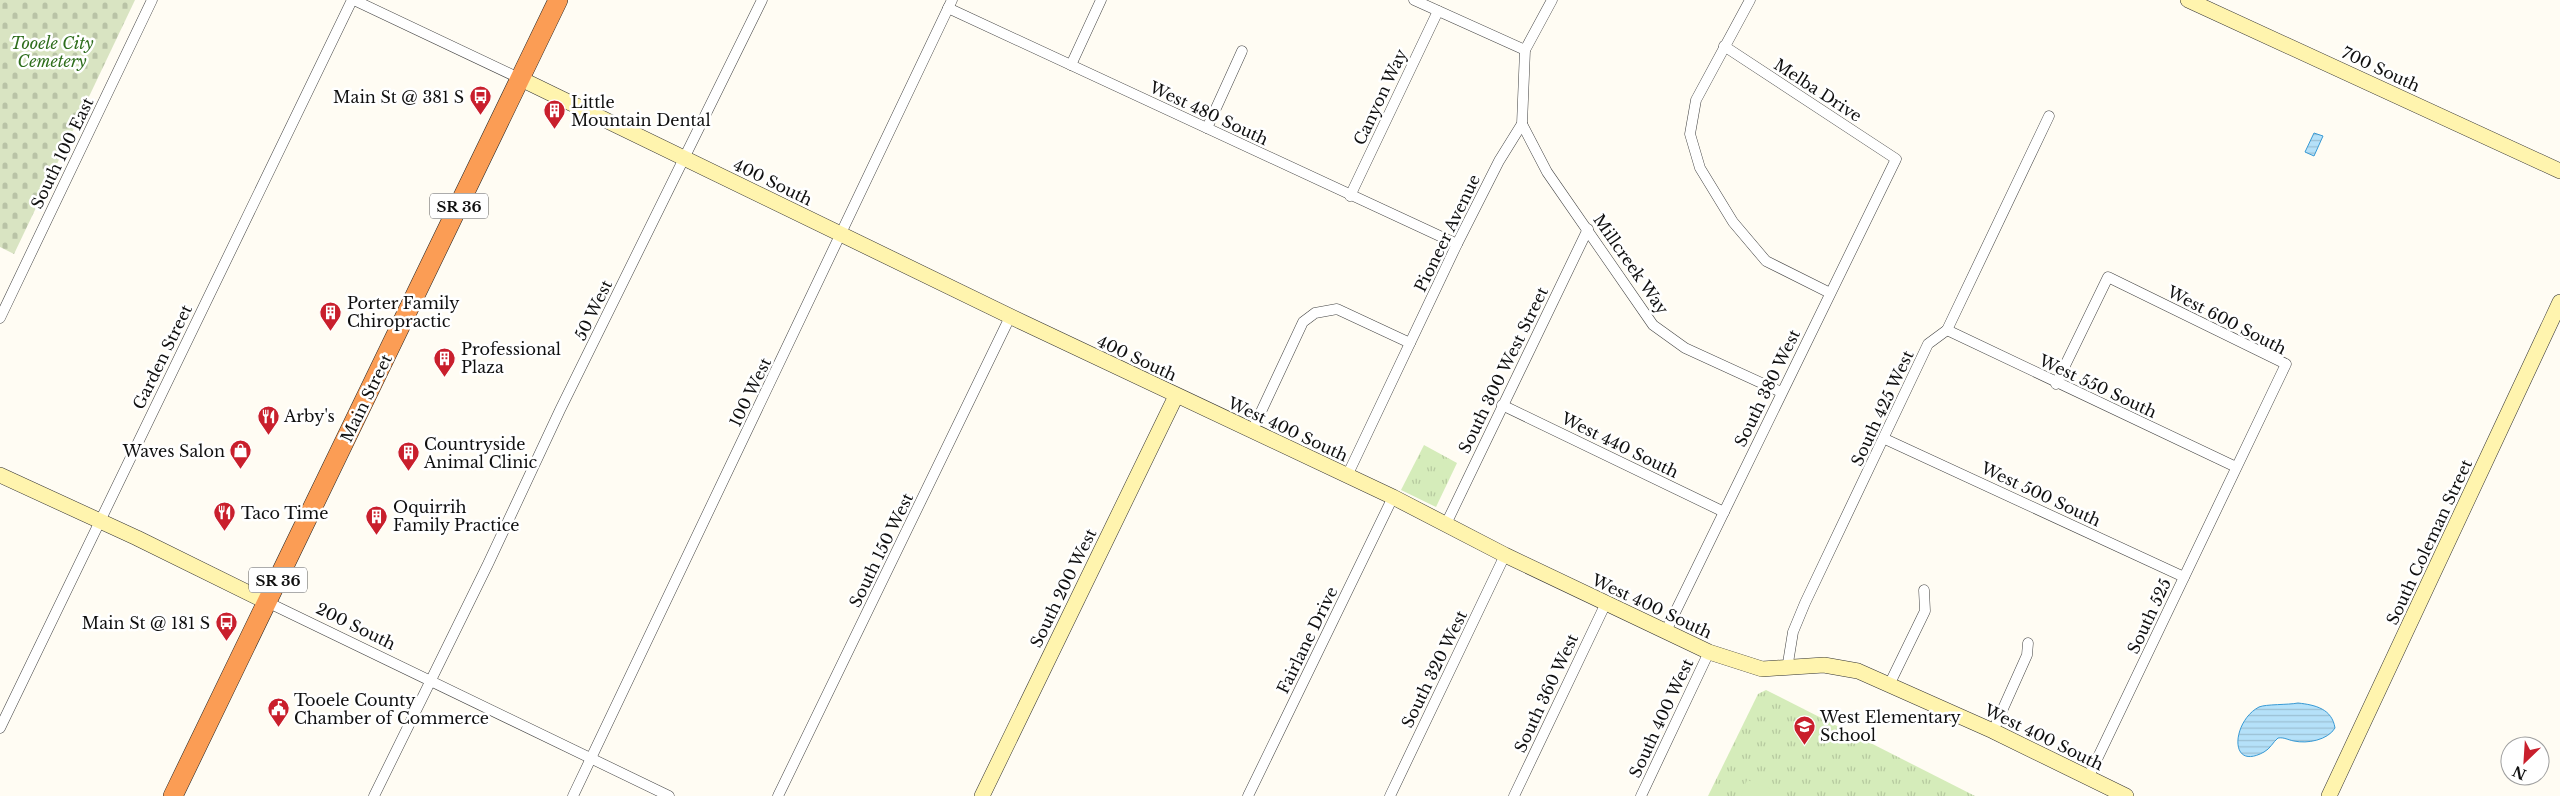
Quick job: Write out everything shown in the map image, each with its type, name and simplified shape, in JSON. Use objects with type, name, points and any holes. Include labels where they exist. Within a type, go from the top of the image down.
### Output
[{"type":"highway","name":"Main Street","points":[[173,796],[558,0]]},
{"type":"street","name":"South 100 East","points":[[0,318],[152,0]]},
{"type":"street","name":"400 South","points":[[353,0],[521,79],[1176,396]]},
{"type":"street","name":"Garden Street","points":[[0,728],[353,0]]},
{"type":"street","name":"50 West","points":[[374,796],[431,682],[560,410],[762,0]]},
{"type":"street","points":[[1071,65],[1101,0]]},
{"type":"street","points":[[1414,0],[1525,50]]},
{"type":"street","name":"Pioneer Avenue","points":[[1347,476],[1457,244],[1499,161],[1522,124],[1525,50],[1552,0]]},
{"type":"street","points":[[1750,0],[1696,100],[1690,134],[1700,168],[1733,222],[1766,261],[1830,293]]},
{"type":"street","name":"700 South","points":[[2188,0],[2560,170]]},
{"type":"street","name":"West 480 South","points":[[950,4],[1071,65],[1457,244]]},
{"type":"street","name":"100 West","points":[[573,796],[842,235],[950,4]]},
{"type":"street","name":"Canyon Way","points":[[1350,196],[1438,11]]},
{"type":"street","name":"Melba Drive","points":[[1724,46],[1896,159]]},
{"type":"street","points":[[1207,128],[1242,51]]},
{"type":"street","name":"South 425 West","points":[[1788,669],[1793,632],[1805,603],[1928,344],[1947,330],[2049,116]]},
{"type":"street","name":"Millcreek Way","points":[[1522,124],[1547,172],[1653,325],[1685,348],[1781,392]]},
{"type":"street","name":"South 380 West","points":[[1666,631],[1896,159]]},
{"type":"street","name":"South 300 West Street","points":[[1446,524],[1588,229]]},
{"type":"street","name":"West 600 South","points":[[2056,384],[2108,277],[2286,364],[2236,468]]},
{"type":"street","name":"South Coleman Street","points":[[2329,796],[2560,302]]},
{"type":"street","points":[[1252,431],[1303,322],[1315,312],[1337,309],[1410,343]]},
{"type":"street","name":"South 150 West","points":[[778,796],[1010,317]]},
{"type":"street","name":"West 550 South","points":[[1947,330],[2056,384],[2236,468]]},
{"type":"street","name":"West 400 South","points":[[1176,396],[1393,497],[1505,554],[1709,652],[1762,669],[1788,669],[1824,665],[1858,671],[1890,683],[1993,731],[2126,796]]},
{"type":"street","name":"South 200 West","points":[[982,796],[1176,396]]},
{"type":"street","name":"West 440 South","points":[[1502,405],[1724,512]]},
{"type":"street","name":"West 500 South","points":[[1884,439],[2184,577]]},
{"type":"street","name":"South 525","points":[[2088,778],[2236,468]]},
{"type":"street","name":"200 South","points":[[0,475],[267,602],[590,760],[669,796]]},
{"type":"street","name":"Fairlane Drive","points":[[1248,796],[1393,497]]},
{"type":"street","name":"South 320 West","points":[[1390,796],[1505,554]]},
{"type":"street","points":[[1890,683],[1924,611],[1924,590]]},
{"type":"street","name":"South 360 West","points":[[1514,796],[1606,603]]},
{"type":"street","points":[[1993,731],[2027,655],[2028,643]]},
{"type":"street","name":"South 400 West","points":[[1640,796],[1709,652]]},
{"type":"green space","name":"Tooele City Cemetery","points":[[0,0],[135,0],[14,254],[0,247]]},
{"type":"green space","points":[[1424,445],[1457,463],[1436,507],[1401,490]]},
{"type":"green space","name":"West Elementary School","points":[[1766,690],[1975,796],[1708,796],[1758,694]]},
{"type":"green space","points":[[1747,780],[1772,789],[1769,796],[1741,796]]},
{"type":"water","points":[[2314,133],[2323,136],[2314,156],[2305,152]]},
{"type":"water","points":[[2298,703],[2311,705],[2327,712],[2335,728],[2332,732],[2327,736],[2311,741],[2299,742],[2278,738],[2266,751],[2252,756],[2244,755],[2239,750],[2239,733],[2243,723],[2250,714],[2262,706]]},
{"type":"place","name":"Main St @ 381 S","points":[[480,116]]},
{"type":"place","name":"Little Mountain Dental","points":[[555,130]]},
{"type":"place","name":"Porter Family Chiropractic","points":[[331,331]]},
{"type":"place","name":"Professional Plaza","points":[[445,377]]},
{"type":"place","name":"Arby's","points":[[268,435]]},
{"type":"place","name":"Waves Salon","points":[[241,470]]},
{"type":"place","name":"Countryside Animal Clinic","points":[[408,472]]},
{"type":"place","name":"Taco Time","points":[[225,532]]},
{"type":"place","name":"Oquirrih Family Practice","points":[[377,535]]},
{"type":"place","name":"Main St @ 181 S","points":[[226,642]]},
{"type":"place","name":"Tooele County Chamber of Commerce","points":[[278,728]]},
{"type":"place","name":"West Elementary School","points":[[1804,745]]}]
